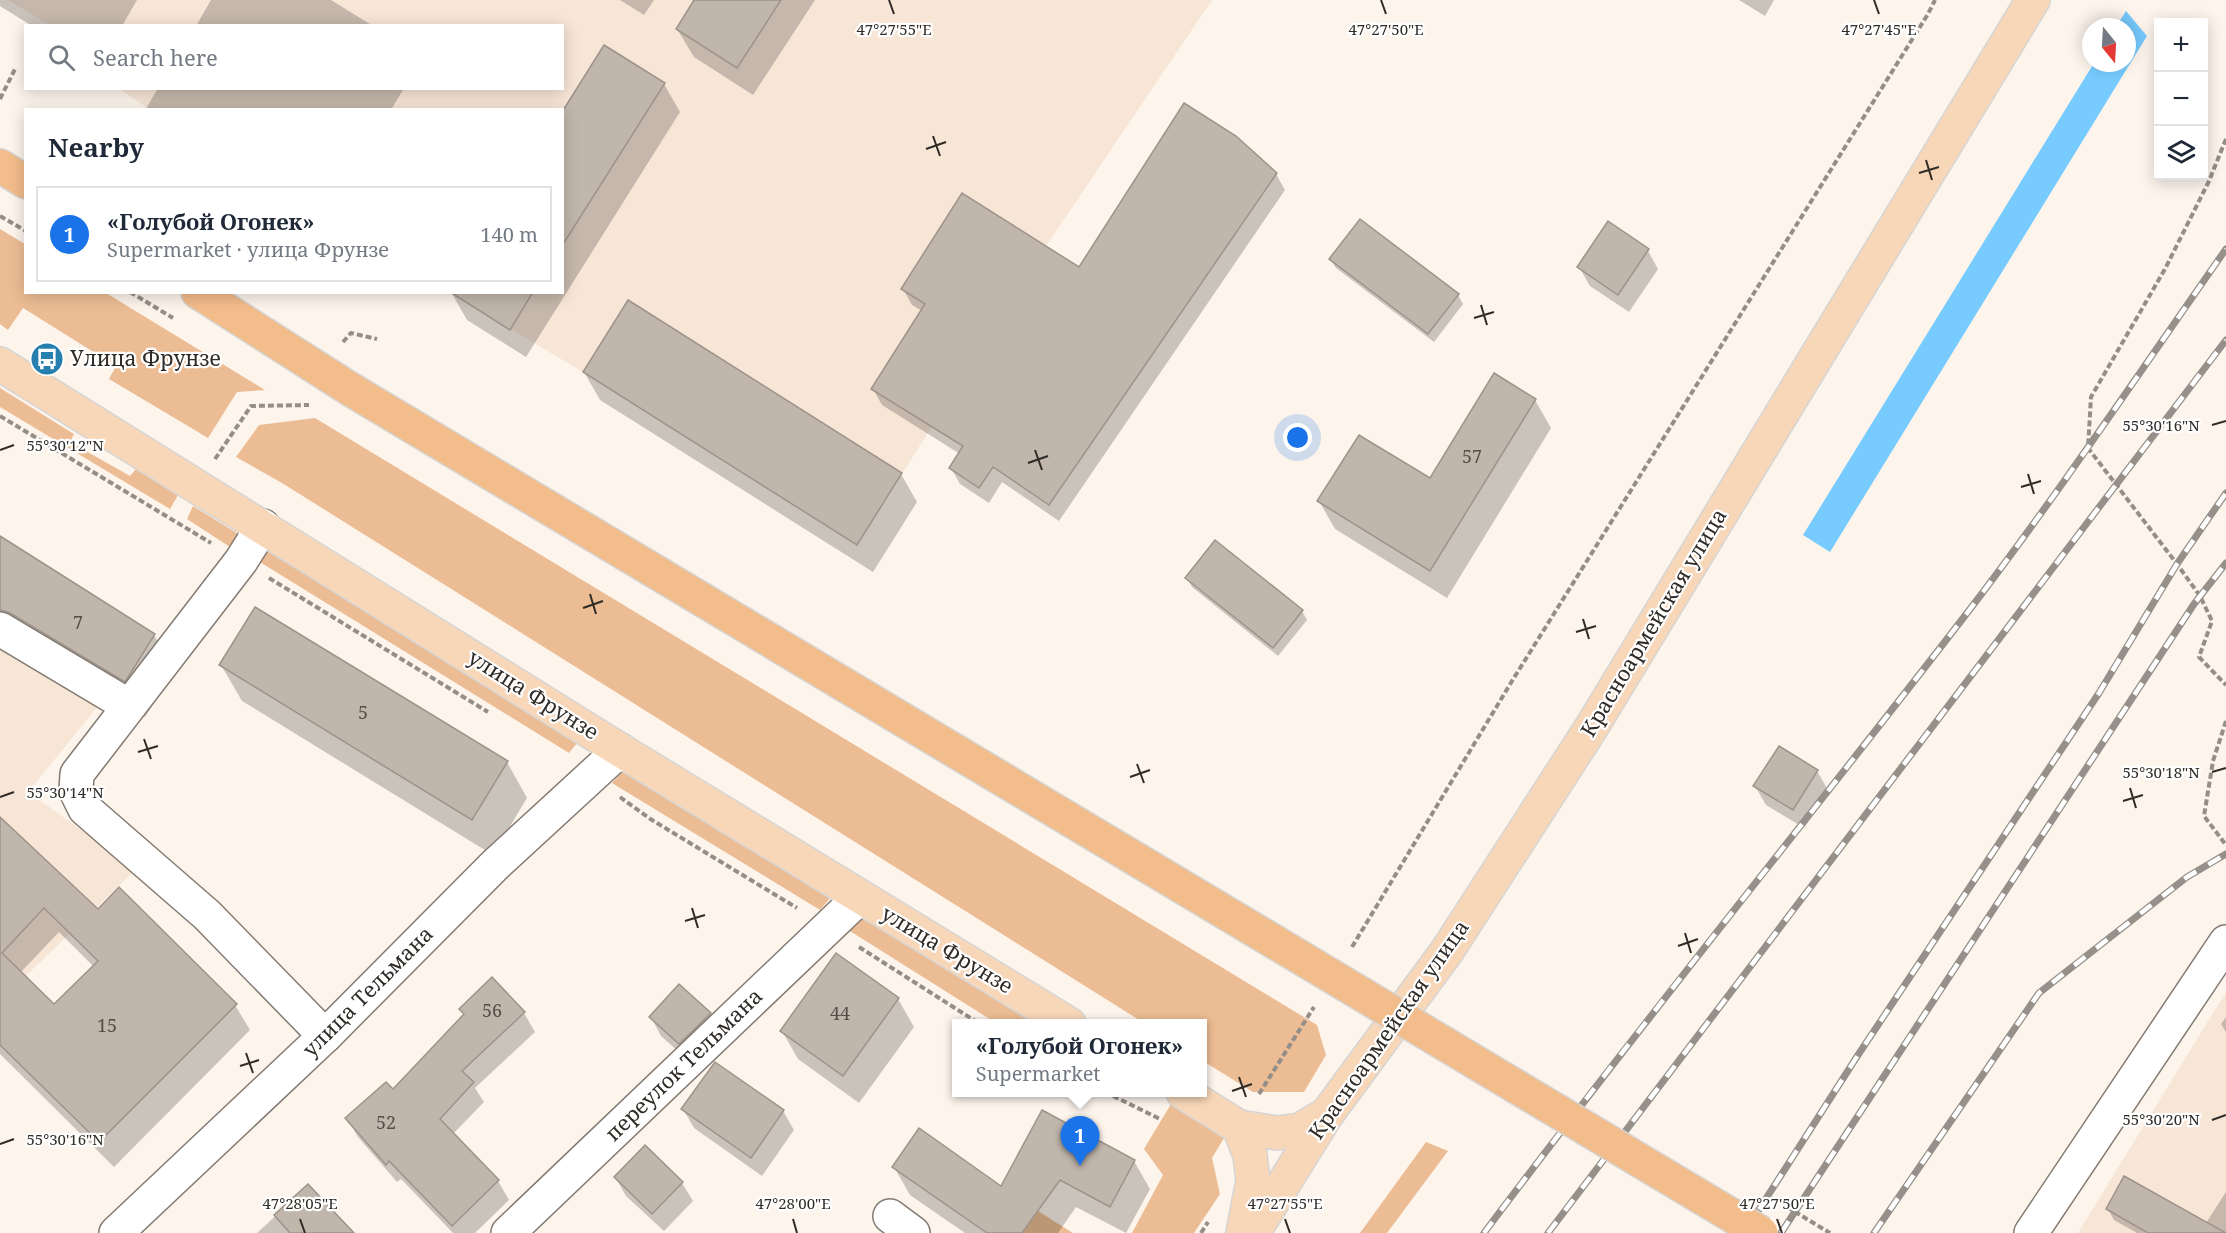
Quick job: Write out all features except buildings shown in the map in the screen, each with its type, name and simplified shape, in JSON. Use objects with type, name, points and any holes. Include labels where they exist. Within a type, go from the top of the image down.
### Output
[{"type":"highway","points":[[0,166],[24,181]]},
{"type":"highway","points":[[201,294],[350,389],[1761,1233]]},
{"type":"main road","name":"Красноармейская улица","points":[[1253,1233],[1327,1114],[1447,951],[1591,728],[2033,0]]},
{"type":"main road","name":"улица Фрунзе","points":[[0,364],[620,750],[1062,1019]]},
{"type":"main road","points":[[1191,1097],[1239,1127],[1277,1133],[1300,1130],[1327,1114]]},
{"type":"main road","points":[[1239,1127],[1250,1155],[1253,1181],[1243,1233]]},
{"type":"street","points":[[263,526],[241,561],[77,774],[76,790],[85,809],[207,915],[325,1036]]},
{"type":"street","points":[[0,629],[129,706]]},
{"type":"street","name":"улица Тельмана","points":[[116,1233],[325,1036],[495,865],[620,750]]},
{"type":"street","name":"переулок Тельмана","points":[[508,1233],[860,897]]},
{"type":"street","points":[[2031,1233],[2226,942]]},
{"type":"path","points":[[1351,948],[1512,681],[1935,0]]},
{"type":"path","points":[[0,99],[15,69]]},
{"type":"path","points":[[2226,138],[2209,181],[2165,268],[2091,397],[2088,448],[2200,596],[2212,621],[2199,657],[2226,685]]},
{"type":"path","points":[[0,216],[24,230]]},
{"type":"path","points":[[340,345],[351,333],[376,339]]},
{"type":"path","points":[[251,406],[319,404]]},
{"type":"path","points":[[0,416],[491,714]]},
{"type":"path","points":[[2226,721],[2213,761],[2204,816],[2226,844]]},
{"type":"path","points":[[591,776],[652,820],[974,1019]]},
{"type":"path","points":[[1239,1127],[1320,998]]},
{"type":"path","points":[[1115,1097],[1161,1120]]},
{"type":"shaded area","points":[[8,0],[1212,0],[1046,246],[857,545],[583,372],[452,294],[564,294],[564,108],[148,108],[121,90],[564,90],[564,24],[48,24]]},
{"type":"shaded area","points":[[0,229],[24,243],[24,294],[108,294],[265,390],[237,392],[208,438],[109,379],[116,366],[23,308],[8,330],[0,324]]},
{"type":"shaded area","points":[[0,388],[74,434],[70,442],[130,476],[136,469],[178,495],[170,509],[0,407]]},
{"type":"shaded area","points":[[315,418],[1317,1025],[1326,1055],[1304,1092],[1253,1092],[1207,1063],[1207,1019],[1138,1019],[282,483],[236,457],[259,425]]},
{"type":"shaded area","points":[[193,506],[243,537],[233,549],[187,519]]},
{"type":"shaded area","points":[[263,547],[582,737],[569,753],[255,559]]},
{"type":"shaded area","points":[[0,640],[103,700],[28,792],[136,869],[0,1001]]},
{"type":"shaded area","points":[[624,770],[831,897],[820,910],[612,783]]},
{"type":"shaded area","points":[[855,914],[1032,1019],[990,1019],[842,926]]},
{"type":"shaded area","points":[[2226,992],[2226,1233],[2078,1233]]},
{"type":"shaded area","points":[[1174,1099],[1224,1138],[1212,1158],[1220,1194],[1194,1233],[1132,1233],[1163,1175],[1144,1149]]},
{"type":"shaded area","points":[[1426,1142],[1448,1151],[1387,1233],[1360,1233]]},
{"type":"shaded area","points":[[1038,1211],[1073,1233],[1022,1233]]},
{"type":"water","points":[[2126,11],[2132,18],[2122,18]]},
{"type":"water","points":[[2136,23],[2147,36],[2136,54]]},
{"type":"water","points":[[2088,72],[2125,72],[1830,552],[1803,535]]},
{"type":"railway","points":[[1484,1233],[1602,1078],[1998,572],[2226,249]]},
{"type":"railway","points":[[1548,1233],[2226,340]]},
{"type":"railway","points":[[1744,1233],[1858,1055],[2099,693],[2177,564],[2226,493]]},
{"type":"railway","points":[[1781,1233],[2194,604],[2226,563]]},
{"type":"railway","points":[[1874,1233],[2039,993],[2187,877],[2226,854]]},
{"type":"place","name":"Улица Фрунзе","points":[[47,359]]},
{"type":"place","name":"«Голубой Огонек»","points":[[1080,1166]]}]
